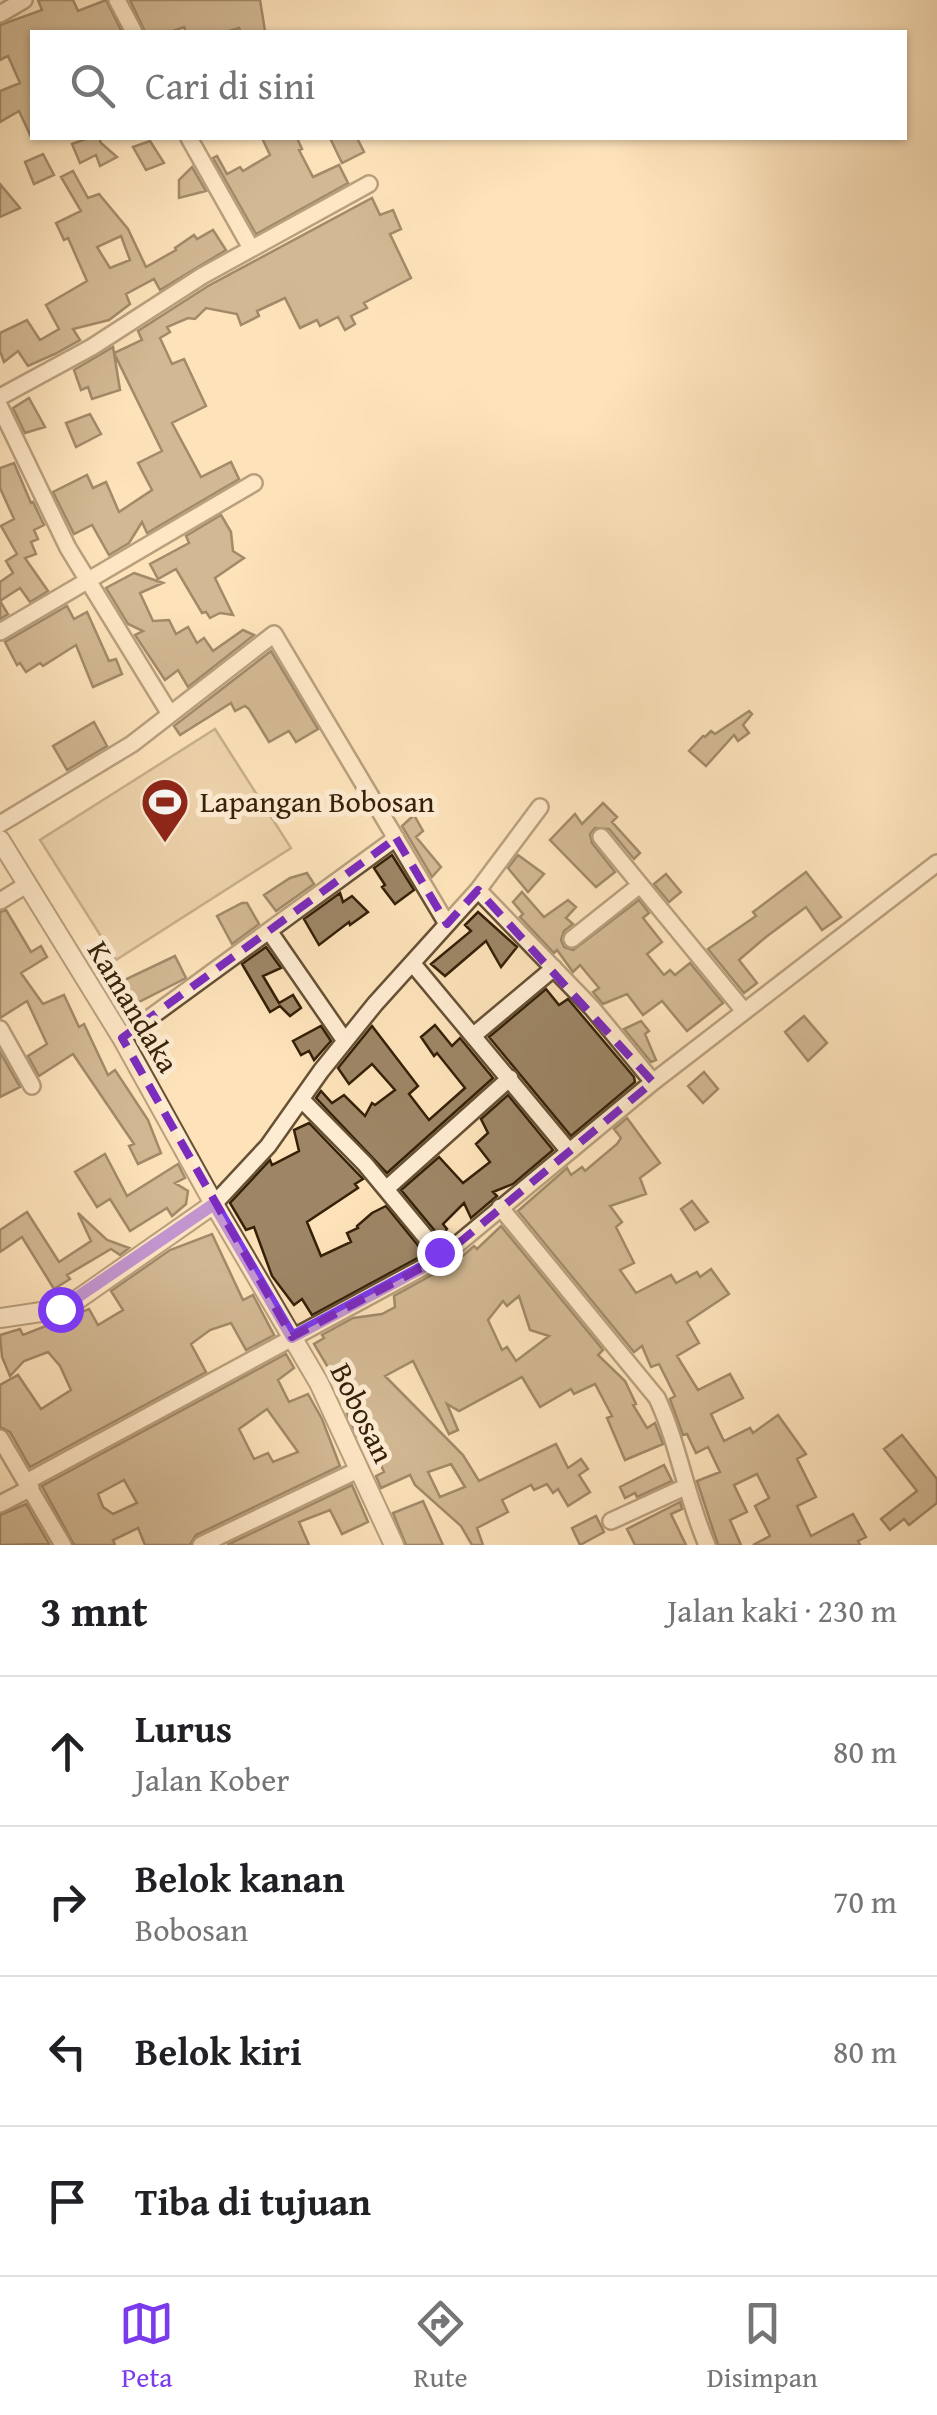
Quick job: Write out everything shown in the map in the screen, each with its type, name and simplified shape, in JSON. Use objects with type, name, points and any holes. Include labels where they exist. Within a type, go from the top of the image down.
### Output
[{"type":"street","points":[[0,14],[24,0]]},
{"type":"street","points":[[117,0],[133,30]]},
{"type":"street","points":[[191,140],[251,248]]},
{"type":"street","points":[[170,714],[86,581],[53,520],[1,396],[92,347],[251,248],[369,184]]},
{"type":"street","points":[[0,632],[254,483]]},
{"type":"street","points":[[0,824],[132,744],[274,634],[447,924]]},
{"type":"street","points":[[0,1318],[60,1309],[74,1302],[214,1204],[268,1146],[345,1042],[478,890],[540,807]]},
{"type":"street","points":[[122,1038],[396,838]]},
{"type":"street","points":[[601,838],[744,1011]]},
{"type":"street","name":"Kamandaka","points":[[0,840],[122,1038],[214,1204]]},
{"type":"street","points":[[0,1504],[292,1337],[442,1257],[653,1082],[937,863]]},
{"type":"street","points":[[0,901],[26,885]]},
{"type":"street","points":[[572,939],[640,885]]},
{"type":"street","points":[[478,890],[592,1008],[653,1082]]},
{"type":"street","points":[[270,931],[345,1042]]},
{"type":"street","points":[[414,964],[568,1150]]},
{"type":"street","points":[[474,1035],[554,968]]},
{"type":"street","points":[[0,1029],[32,1086]]},
{"type":"street","points":[[386,1190],[510,1078]]},
{"type":"street","points":[[302,1100],[442,1257]]},
{"type":"street","name":"Bobosan","points":[[214,1204],[319,1383],[394,1545]]},
{"type":"street","points":[[500,1207],[657,1398],[672,1430],[684,1486],[707,1545]]},
{"type":"street","points":[[0,1438],[63,1545]]},
{"type":"street","points":[[201,1545],[360,1469]]},
{"type":"street","points":[[611,1521],[684,1486]]},
{"type":"highlighted area","points":[[396,838],[447,924],[478,890],[653,1082],[442,1257],[292,1337],[122,1038]]},
{"type":"shaded area","name":"Lapangan Bobosan","points":[[215,729],[291,848],[116,960],[40,840]]},
{"type":"building","points":[[38,0],[73,0],[78,11],[106,0],[121,30],[30,30],[30,135],[19,111],[0,122],[0,91],[20,83],[8,56],[0,60],[0,25],[42,10]]},
{"type":"building","points":[[130,0],[260,0],[265,30],[184,27],[144,30]]},
{"type":"building","points":[[100,140],[117,157],[100,166],[96,155],[80,163],[72,144]]},
{"type":"building","points":[[263,140],[298,140],[313,177],[339,165],[348,183],[256,234],[213,158],[217,156],[227,174],[240,167],[243,171],[270,155]]},
{"type":"building","points":[[331,140],[358,140],[364,152],[342,163]]},
{"type":"building","points":[[150,141],[164,163],[146,170],[133,147]]},
{"type":"building","points":[[43,154],[54,175],[34,184],[25,162]]},
{"type":"building","points":[[192,167],[206,191],[179,198],[179,180]]},
{"type":"building","points":[[73,171],[88,198],[99,194],[128,229],[146,267],[194,235],[197,239],[213,230],[226,250],[160,290],[154,279],[126,294],[130,304],[109,320],[73,329],[80,340],[55,354],[28,366],[18,351],[4,362],[0,333],[27,320],[40,340],[59,329],[46,305],[87,281],[68,238],[64,240],[56,223],[81,211],[61,177]],"holes":[[[121,236],[130,260],[110,268],[97,247]]]},
{"type":"building","points":[[0,184],[20,208],[0,217]]},
{"type":"building","points":[[372,198],[380,215],[393,210],[401,229],[390,234],[411,278],[364,303],[367,308],[351,316],[355,324],[345,330],[338,317],[320,326],[317,320],[300,328],[285,298],[257,311],[259,316],[241,325],[237,314],[206,308],[195,319],[167,327],[170,332],[160,338],[172,364],[184,359],[206,406],[172,423],[201,477],[231,462],[239,479],[147,533],[142,522],[129,543],[109,555],[92,525],[74,534],[53,492],[87,475],[93,488],[106,482],[119,512],[152,490],[138,463],[162,451],[114,353],[142,340],[138,331],[208,286]]},
{"type":"building","points":[[113,347],[120,390],[92,399],[88,387],[81,390],[74,370]]},
{"type":"building","points":[[29,398],[45,427],[25,433],[13,408]]},
{"type":"building","points":[[90,414],[101,434],[76,447],[66,423]]},
{"type":"building","points":[[14,463],[44,525],[34,530],[38,539],[31,542],[36,554],[25,558],[48,591],[30,602],[20,588],[0,601],[0,582],[13,573],[6,561],[17,554],[1,526],[14,519],[0,488],[0,468]]},
{"type":"building","points":[[221,515],[231,532],[233,551],[244,558],[215,578],[233,615],[220,613],[210,618],[202,613],[176,569],[158,579],[150,564],[189,543],[186,536]]},
{"type":"building","points":[[134,573],[163,583],[140,593],[153,621],[169,620],[176,634],[188,627],[197,643],[204,638],[213,651],[243,630],[254,635],[188,687],[178,670],[165,680],[135,635],[143,631],[128,624],[106,588]]},
{"type":"building","points":[[0,601],[8,614],[0,619]]},
{"type":"building","points":[[67,606],[74,619],[87,612],[109,661],[116,659],[122,674],[93,687],[76,645],[26,672],[20,663],[17,665],[5,642]]},
{"type":"building","points":[[271,651],[318,729],[296,742],[289,731],[269,742],[249,709],[245,706],[235,711],[231,703],[180,735],[174,726]]},
{"type":"building","points":[[749,711],[752,714],[743,725],[749,733],[738,741],[734,735],[706,766],[689,751],[703,736],[711,731],[715,734]]},
{"type":"building","points":[[94,722],[107,746],[67,770],[53,746]]},
{"type":"building","points":[[603,803],[617,817],[612,822],[640,853],[634,859],[609,829],[595,828],[590,834],[592,843],[615,872],[596,887],[550,840],[575,814],[582,824]]},
{"type":"building","points":[[414,815],[423,831],[416,837],[441,867],[432,877],[402,826]]},
{"type":"building","points":[[392,855],[414,890],[395,904],[374,868]]},
{"type":"building","points":[[518,855],[544,874],[528,892],[508,868]]},
{"type":"building","points":[[806,872],[841,917],[822,930],[806,907],[766,937],[739,960],[757,983],[744,993],[708,949],[756,916],[753,912]]},
{"type":"building","points":[[307,873],[314,884],[276,911],[264,895],[290,878]]},
{"type":"building","points":[[666,874],[681,892],[669,902],[654,884]]},
{"type":"building","points":[[522,892],[544,917],[568,900],[576,907],[566,918],[573,924],[561,940],[564,947],[573,950],[639,900],[649,913],[643,918],[662,942],[647,954],[664,975],[670,970],[675,975],[690,963],[723,1003],[687,1031],[662,1001],[643,1015],[627,994],[603,1004],[593,992],[599,988],[580,965],[573,972],[557,950],[554,953],[520,917],[523,914],[513,902]]},
{"type":"building","points":[[340,893],[343,902],[352,896],[368,912],[319,945],[304,919]]},
{"type":"building","points":[[247,903],[259,924],[232,944],[217,916]]},
{"type":"building","points":[[6,910],[31,952],[41,946],[47,957],[21,973],[43,1004],[64,995],[79,1027],[84,1024],[108,1075],[115,1070],[148,1120],[161,1153],[138,1164],[129,1146],[134,1144],[73,1054],[39,1076],[28,1056],[47,1044],[27,1001],[0,1018],[0,912]]},
{"type":"building","points":[[478,912],[517,947],[501,967],[486,941],[445,976],[431,964],[471,931],[465,925]]},
{"type":"building","points":[[266,947],[281,968],[263,976],[279,1003],[293,995],[301,1008],[290,1016],[280,1006],[270,1012],[242,964]]},
{"type":"building","points":[[175,956],[186,978],[131,1006],[120,982]]},
{"type":"building","points":[[546,989],[559,1005],[568,999],[635,1082],[571,1136],[489,1037]]},
{"type":"building","points":[[804,1016],[827,1043],[808,1061],[785,1032]]},
{"type":"building","points":[[641,1021],[649,1031],[645,1034],[656,1060],[651,1062],[624,1029]]},
{"type":"building","points":[[435,1025],[452,1046],[460,1038],[493,1078],[387,1173],[316,1098],[321,1091],[332,1103],[344,1095],[365,1116],[372,1103],[375,1105],[395,1090],[372,1064],[349,1084],[338,1068],[372,1026],[418,1086],[409,1094],[429,1120],[465,1088],[421,1037]]},
{"type":"building","points":[[321,1026],[331,1041],[314,1060],[309,1051],[301,1055],[293,1041]]},
{"type":"building","points":[[0,1052],[20,1087],[0,1097]]},
{"type":"building","points":[[704,1072],[718,1089],[703,1103],[688,1086]]},
{"type":"building","points":[[508,1095],[553,1150],[513,1184],[493,1192],[497,1196],[471,1218],[464,1203],[443,1224],[447,1229],[440,1237],[401,1190],[439,1157],[463,1183],[490,1162],[476,1144],[488,1133],[481,1119]]},
{"type":"building","points":[[627,1118],[660,1163],[640,1178],[646,1194],[610,1206],[622,1222],[616,1227],[634,1263],[620,1270],[636,1293],[671,1275],[676,1283],[697,1272],[700,1277],[711,1269],[729,1294],[687,1322],[699,1343],[677,1356],[698,1390],[730,1374],[743,1398],[711,1414],[724,1441],[750,1428],[753,1433],[778,1415],[806,1454],[797,1459],[816,1497],[797,1506],[811,1536],[853,1514],[866,1537],[858,1541],[860,1545],[753,1545],[770,1536],[755,1506],[769,1498],[757,1474],[734,1485],[747,1512],[730,1520],[741,1545],[718,1545],[697,1481],[720,1472],[708,1447],[696,1453],[687,1434],[683,1435],[670,1399],[675,1396],[659,1364],[651,1367],[642,1346],[634,1352],[518,1211],[567,1168],[571,1175],[582,1167],[585,1171],[617,1144],[621,1138],[614,1129]]},
{"type":"building","points":[[309,1123],[363,1179],[355,1184],[358,1188],[307,1222],[321,1256],[351,1242],[347,1233],[386,1206],[425,1254],[312,1315],[302,1299],[294,1305],[272,1276],[254,1227],[246,1230],[230,1203],[270,1160],[272,1165],[299,1151],[294,1130]]},
{"type":"building","points":[[105,1154],[127,1196],[178,1164],[185,1178],[175,1183],[188,1191],[186,1204],[172,1216],[167,1208],[130,1231],[110,1199],[97,1207],[75,1172]]},
{"type":"building","points":[[692,1201],[708,1222],[695,1230],[681,1209]]},
{"type":"building","points":[[27,1212],[59,1262],[91,1241],[78,1213],[107,1240],[129,1248],[120,1255],[111,1249],[67,1275],[70,1279],[54,1289],[22,1237],[0,1252],[0,1230]]},
{"type":"building","points":[[501,1226],[603,1350],[598,1355],[625,1381],[636,1404],[633,1405],[647,1428],[655,1423],[663,1444],[625,1460],[607,1418],[612,1416],[595,1384],[574,1394],[571,1389],[540,1407],[522,1377],[459,1411],[447,1404],[458,1430],[449,1434],[413,1361],[385,1376],[463,1455],[479,1481],[556,1444],[568,1468],[581,1459],[588,1469],[579,1475],[590,1492],[568,1506],[558,1489],[553,1493],[547,1484],[534,1490],[531,1485],[502,1500],[508,1512],[477,1528],[483,1545],[472,1545],[461,1526],[415,1485],[410,1475],[381,1488],[376,1476],[384,1472],[366,1431],[357,1436],[347,1414],[354,1411],[314,1344],[324,1338],[322,1335],[353,1318],[382,1314],[395,1307],[394,1296],[457,1261],[474,1246],[477,1249]],"holes":[[[519,1296],[530,1330],[549,1336],[516,1361],[507,1347],[502,1350],[488,1320],[503,1301],[507,1306]],[[451,1464],[465,1487],[440,1497],[428,1472]]]},
{"type":"building","points":[[212,1234],[243,1300],[253,1295],[274,1335],[246,1350],[231,1323],[210,1330],[191,1344],[206,1372],[30,1467],[10,1432],[0,1427],[0,1385],[18,1375],[41,1409],[71,1390],[60,1366],[48,1352],[24,1361],[10,1376],[2,1357],[0,1335],[20,1329],[23,1335],[89,1309],[98,1325],[123,1310],[111,1291],[170,1250]]},
{"type":"building","points":[[286,1354],[294,1368],[278,1380],[289,1402],[308,1394],[340,1466],[196,1535],[190,1545],[145,1545],[138,1528],[113,1540],[115,1545],[74,1545],[42,1486]],"holes":[[[267,1409],[298,1452],[273,1462],[268,1453],[254,1459],[239,1429]],[[124,1480],[137,1503],[113,1514],[103,1507],[98,1494]]]},
{"type":"building","points":[[902,1435],[937,1479],[937,1503],[909,1525],[904,1519],[890,1530],[881,1519],[917,1491],[884,1449]]},
{"type":"building","points":[[664,1465],[672,1481],[637,1497],[635,1493],[625,1498],[620,1487]]},
{"type":"building","points":[[352,1485],[368,1522],[342,1534],[330,1510],[299,1522],[309,1545],[227,1545]]},
{"type":"building","points":[[423,1501],[443,1545],[406,1545],[393,1513]]},
{"type":"building","points":[[680,1502],[682,1509],[671,1514],[686,1545],[635,1545],[627,1529]]},
{"type":"building","points":[[26,1504],[49,1544],[0,1545],[0,1515]]},
{"type":"building","points":[[596,1516],[604,1532],[580,1545],[572,1528]]},
{"type":"place","name":"Lapangan Bobosan","points":[[165,844]]},
{"type":"route","points":[[60,1309],[214,1204],[292,1337],[442,1257],[439,1252]]}]
